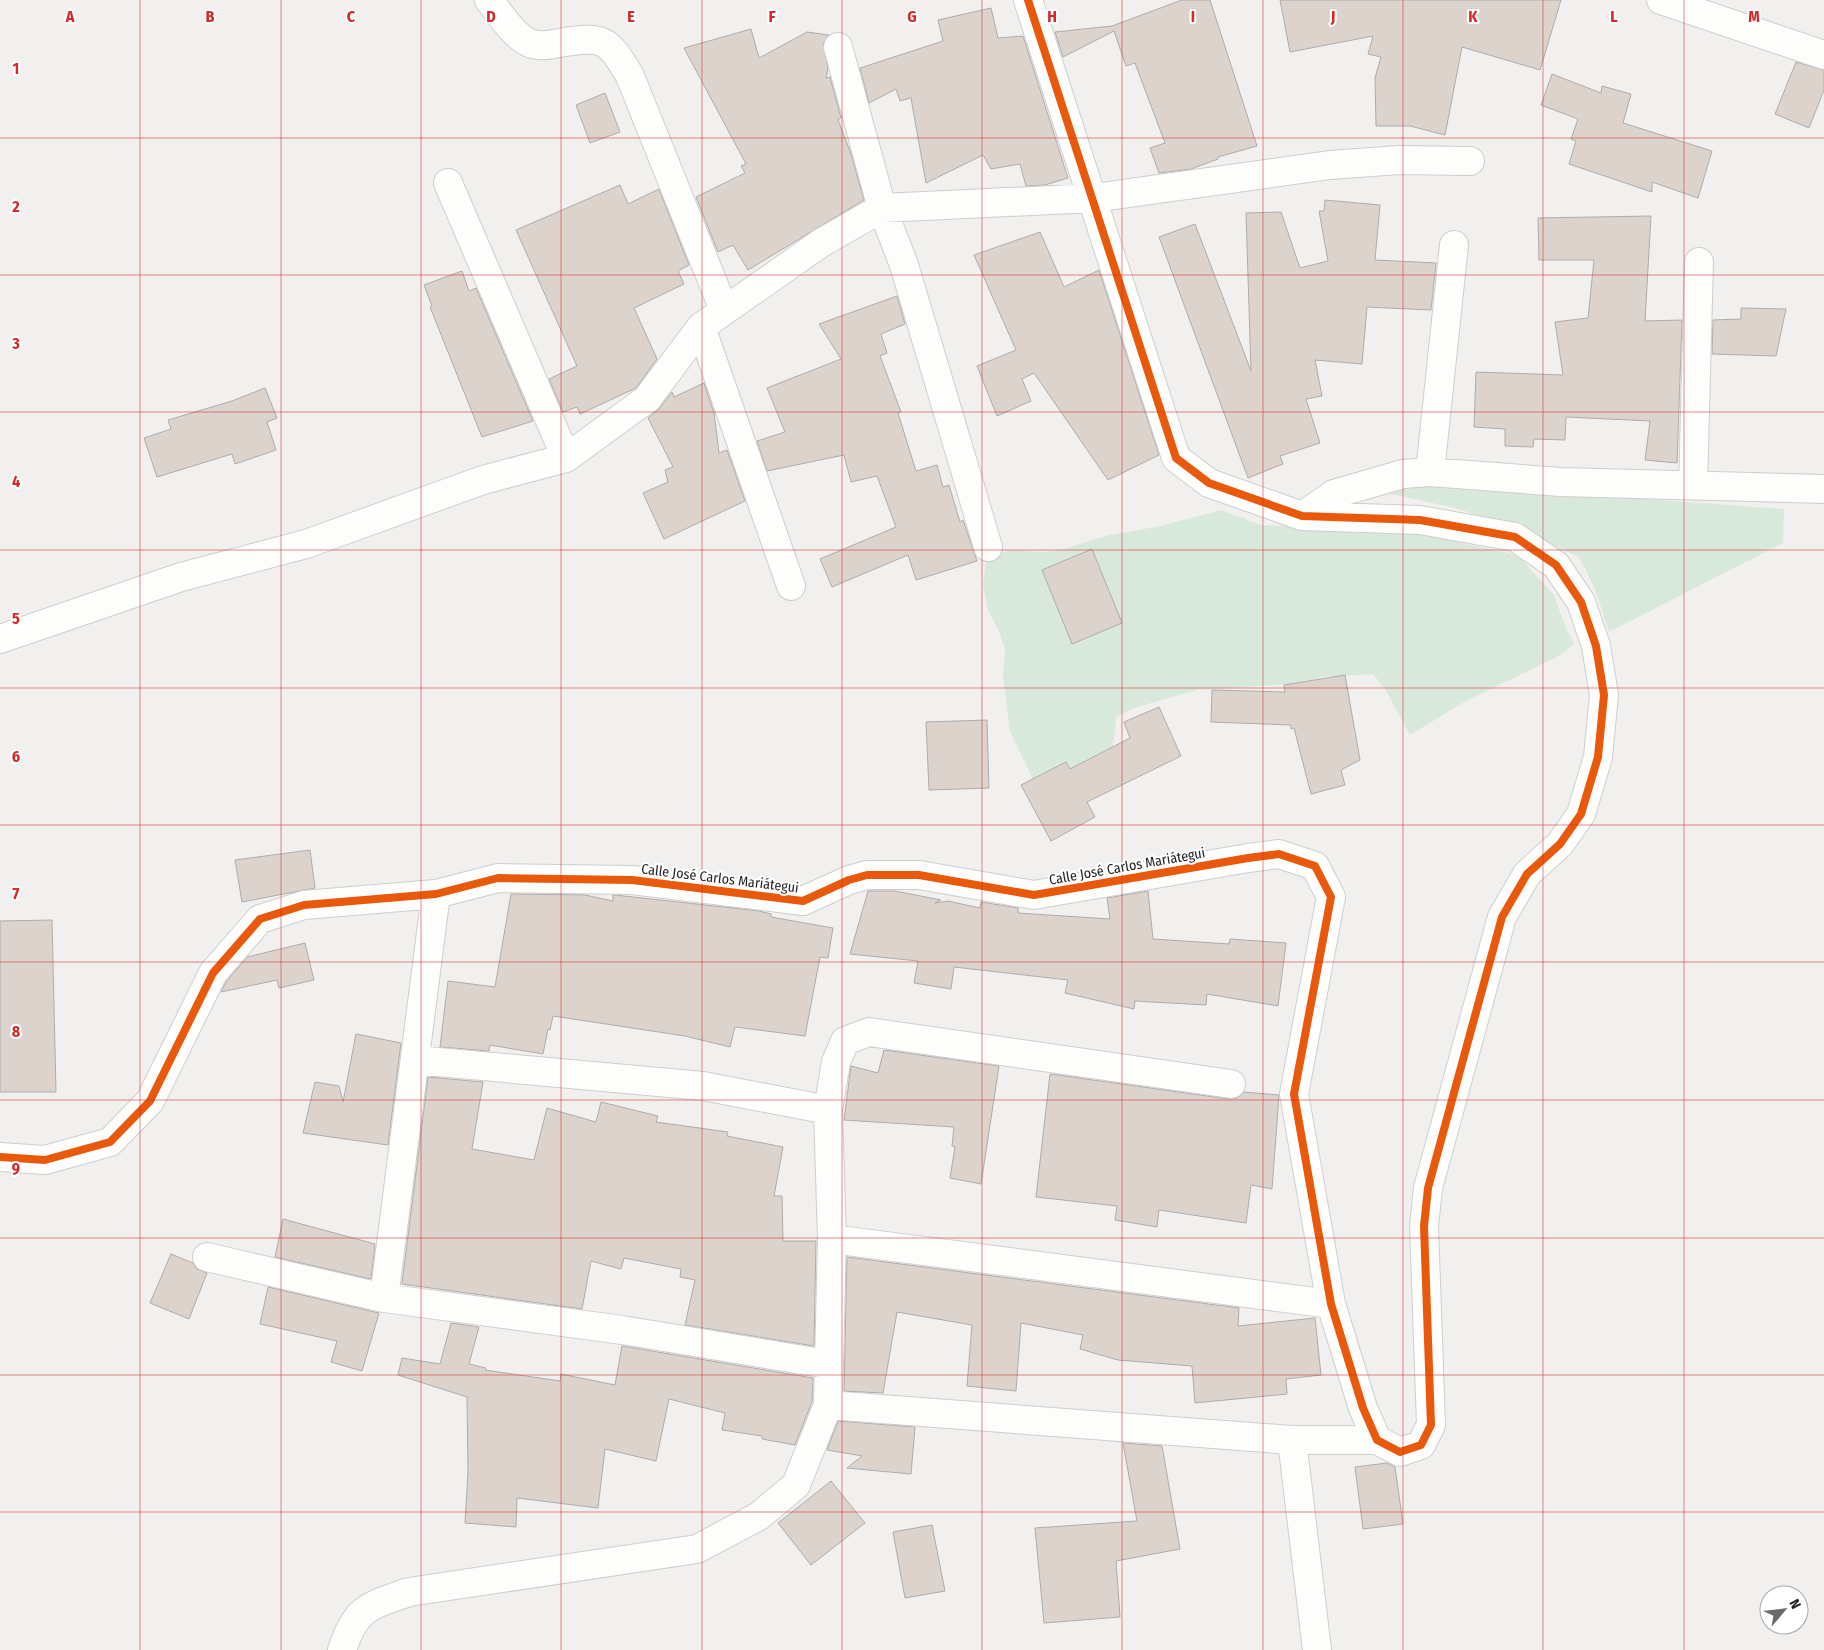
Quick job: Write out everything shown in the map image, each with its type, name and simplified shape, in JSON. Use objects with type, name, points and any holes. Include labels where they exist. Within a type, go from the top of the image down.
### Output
[{"type":"street","points":[[488,0],[513,29],[532,44],[549,45],[589,39],[605,42],[618,54],[630,76],[724,310]]},
{"type":"street","points":[[828,1405],[1292,1440],[1376,1440],[1400,1452],[1421,1445],[1431,1425],[1424,1226],[1428,1188],[1502,916],[1527,874],[1560,844],[1581,814],[1598,757],[1604,695],[1596,646],[1581,602],[1556,565],[1515,537],[1420,520],[1302,516],[1209,483],[1176,458],[1094,198],[1028,0]]},
{"type":"street","points":[[1660,0],[1824,55]]},
{"type":"street","points":[[838,48],[882,208],[904,265],[988,547]]},
{"type":"street","points":[[0,639],[181,577],[306,544],[483,480],[566,458],[647,399],[701,327],[822,243],[882,208],[1094,198],[1330,165],[1399,160],[1470,161]]},
{"type":"street","points":[[448,184],[566,458]]},
{"type":"street","points":[[1430,472],[1454,245]]},
{"type":"street","points":[[1693,486],[1699,262]]},
{"type":"street","points":[[701,327],[791,586]]},
{"type":"street","points":[[1302,516],[1334,494],[1403,474],[1430,472],[1560,482],[1824,489]]},
{"type":"street","name":"Calle José Carlos Mariátegui","points":[[0,1157],[45,1160],[110,1142],[150,1100],[213,973],[260,919],[304,905],[436,894],[498,878],[632,880],[803,901],[849,880],[867,875],[919,875],[1034,895],[1279,854],[1315,866],[1331,898],[1294,1094],[1331,1304],[1363,1408],[1376,1440]]},
{"type":"street","points":[[384,1298],[436,894]]},
{"type":"street","points":[[342,1650],[350,1625],[372,1605],[409,1592],[697,1549],[759,1516],[796,1485],[828,1405],[827,1364],[832,1239],[828,1110],[836,1062],[845,1041],[869,1032],[1231,1084]]},
{"type":"street","points":[[416,1060],[703,1086],[828,1110]]},
{"type":"street","points":[[832,1239],[1331,1304]]},
{"type":"street","points":[[207,1257],[384,1298],[622,1330],[827,1364]]},
{"type":"street","points":[[1292,1440],[1317,1650]]},
{"type":"green space","points":[[1414,482],[1784,509],[1783,543],[1609,632],[1595,589],[1579,557],[1506,524],[1455,508],[1368,489]]},
{"type":"green space","points":[[1221,510],[1261,525],[1435,532],[1452,541],[1509,553],[1520,558],[1554,595],[1574,644],[1557,657],[1466,701],[1410,735],[1385,689],[1373,674],[1323,677],[1290,684],[1197,690],[1134,708],[1116,717],[1112,758],[1034,781],[1010,732],[1003,676],[1005,650],[999,631],[988,610],[983,584],[987,556],[1013,550],[1043,552],[1064,549],[1105,536],[1160,526]]},
{"type":"building","points":[[1182,0],[1210,0],[1257,146],[1218,157],[1218,159],[1191,169],[1159,173],[1150,148],[1165,143],[1135,63],[1126,66],[1114,31],[1063,57],[1055,32],[1112,26]]},
{"type":"building","points":[[1280,0],[1561,0],[1540,70],[1462,47],[1445,135],[1410,126],[1376,126],[1375,78],[1381,57],[1368,54],[1373,36],[1290,52]]},
{"type":"building","points":[[991,8],[998,38],[1023,36],[1068,178],[1045,185],[1026,186],[1020,164],[991,169],[983,155],[926,183],[911,98],[900,101],[896,89],[869,103],[860,68],[943,41],[938,20]]},
{"type":"building","points":[[751,29],[759,58],[807,32],[829,35],[823,44],[828,68],[826,78],[830,77],[841,118],[838,120],[850,151],[864,200],[748,270],[733,245],[718,252],[696,197],[745,173],[741,166],[746,164],[684,48]]},
{"type":"building","points":[[1796,62],[1824,70],[1824,90],[1809,128],[1775,114]]},
{"type":"building","points":[[1552,74],[1601,93],[1602,86],[1631,94],[1623,123],[1712,151],[1698,198],[1652,182],[1652,192],[1569,164],[1576,141],[1571,139],[1578,119],[1541,105]]},
{"type":"building","points":[[605,93],[620,132],[590,143],[576,105]]},
{"type":"building","points":[[620,185],[628,204],[659,189],[689,265],[678,271],[684,284],[634,308],[657,359],[636,388],[580,414],[577,407],[563,412],[549,379],[577,366],[516,230]]},
{"type":"building","points":[[1325,200],[1380,205],[1375,260],[1436,263],[1431,310],[1367,307],[1362,364],[1315,360],[1322,396],[1306,399],[1320,443],[1280,456],[1283,464],[1248,478],[1159,237],[1195,224],[1251,371],[1246,213],[1281,212],[1300,268],[1328,261],[1319,211],[1324,211]]},
{"type":"building","points":[[1651,216],[1645,321],[1682,320],[1677,463],[1645,460],[1650,421],[1566,417],[1565,440],[1534,439],[1533,447],[1505,446],[1505,429],[1474,427],[1476,372],[1563,375],[1555,322],[1588,318],[1594,260],[1539,260],[1538,218]]},
{"type":"building","points":[[1040,232],[1064,287],[1099,270],[1159,455],[1108,480],[1034,373],[1022,379],[1031,401],[997,416],[977,366],[1016,350],[974,255]]},
{"type":"building","points":[[462,271],[469,291],[476,288],[533,421],[482,437],[430,307],[432,306],[424,285]]},
{"type":"building","points":[[897,296],[905,324],[881,334],[887,353],[880,356],[901,412],[898,413],[916,471],[937,465],[943,487],[949,485],[960,522],[963,520],[977,561],[916,580],[908,555],[832,587],[820,559],[896,527],[877,476],[851,482],[844,455],[767,471],[757,441],[785,432],[767,388],[841,359],[819,324]]},
{"type":"building","points":[[1741,308],[1786,309],[1776,356],[1712,354],[1713,320],[1741,319]]},
{"type":"building","points":[[704,383],[714,413],[719,453],[727,450],[745,501],[664,539],[643,493],[668,482],[665,470],[673,467],[648,418],[659,409],[672,392],[674,397]]},
{"type":"building","points":[[265,388],[277,418],[267,422],[276,450],[235,464],[232,454],[157,477],[144,438],[171,429],[168,420],[232,401]]},
{"type":"building","points":[[1092,549],[1122,623],[1072,644],[1042,570]]},
{"type":"building","points":[[1345,675],[1360,760],[1341,770],[1345,785],[1311,794],[1294,728],[1291,729],[1291,725],[1211,722],[1212,690],[1285,692],[1284,685]]},
{"type":"building","points":[[1159,707],[1181,756],[1087,802],[1095,817],[1051,841],[1021,785],[1066,762],[1070,769],[1130,738],[1124,722]]},
{"type":"building","points":[[987,720],[989,788],[929,790],[926,722]]},
{"type":"building","points":[[310,850],[315,888],[242,902],[235,860]]},
{"type":"building","points":[[868,891],[895,891],[941,900],[935,903],[948,901],[980,908],[981,902],[1018,908],[1018,913],[1110,919],[1107,898],[1148,891],[1153,939],[1229,944],[1230,939],[1286,943],[1278,1006],[1207,994],[1206,1005],[1135,1001],[1134,1009],[1065,993],[1068,980],[954,967],[951,989],[914,983],[918,961],[850,954]]},
{"type":"building","points":[[511,894],[585,895],[613,901],[613,895],[615,895],[759,911],[771,914],[771,917],[833,928],[828,958],[820,957],[805,1036],[735,1027],[730,1047],[685,1036],[553,1016],[550,1030],[548,1029],[543,1054],[490,1045],[489,1051],[440,1047],[448,981],[495,987]]},
{"type":"building","points":[[52,920],[56,1092],[0,1092],[0,921]]},
{"type":"building","points":[[305,943],[314,980],[279,988],[277,980],[221,992],[226,982],[247,957]]},
{"type":"building","points":[[356,1034],[401,1043],[388,1145],[303,1133],[315,1082],[339,1086],[343,1102]]},
{"type":"building","points":[[884,1050],[999,1066],[981,1184],[950,1178],[955,1147],[952,1146],[954,1127],[844,1120],[851,1066],[878,1073]]},
{"type":"building","points":[[1050,1074],[1229,1099],[1237,1098],[1244,1092],[1279,1095],[1272,1189],[1251,1185],[1246,1223],[1159,1210],[1157,1227],[1115,1220],[1117,1206],[1036,1197]]},
{"type":"building","points":[[428,1077],[483,1082],[472,1149],[534,1160],[547,1108],[596,1122],[601,1102],[658,1116],[656,1122],[728,1132],[727,1136],[783,1147],[774,1196],[782,1196],[783,1241],[816,1241],[814,1346],[685,1325],[695,1280],[680,1277],[681,1269],[624,1258],[621,1269],[591,1261],[582,1309],[402,1284]]},
{"type":"building","points":[[283,1219],[375,1244],[371,1279],[275,1257]]},
{"type":"building","points":[[171,1254],[193,1263],[197,1269],[207,1273],[189,1319],[150,1303]]},
{"type":"building","points":[[847,1257],[1239,1308],[1238,1326],[1315,1318],[1321,1375],[1286,1379],[1287,1394],[1195,1403],[1192,1366],[1118,1360],[1080,1349],[1083,1335],[1021,1323],[1016,1391],[967,1386],[972,1325],[897,1312],[883,1393],[844,1391]]},
{"type":"building","points":[[268,1287],[379,1313],[362,1371],[331,1362],[337,1341],[260,1324]]},
{"type":"building","points":[[451,1323],[479,1327],[469,1364],[486,1368],[485,1370],[560,1381],[561,1374],[615,1385],[622,1346],[813,1378],[812,1402],[795,1445],[762,1439],[762,1436],[722,1430],[725,1413],[669,1399],[656,1461],[605,1449],[598,1508],[517,1498],[516,1527],[465,1523],[468,1471],[467,1397],[398,1375],[402,1358],[440,1364]]},
{"type":"building","points":[[838,1421],[915,1427],[911,1474],[847,1468],[862,1456],[827,1450]]},
{"type":"building","points":[[1123,1443],[1162,1446],[1180,1549],[1116,1561],[1120,1617],[1044,1623],[1035,1528],[1137,1521]]},
{"type":"building","points":[[1387,1463],[1395,1467],[1403,1524],[1363,1529],[1355,1467]]},
{"type":"building","points":[[831,1481],[865,1523],[811,1565],[778,1523]]},
{"type":"building","points":[[932,1525],[945,1591],[905,1598],[893,1532]]},
{"type":"cycle path","points":[[0,1157],[45,1160],[110,1142],[150,1101],[213,973],[260,919],[304,905],[436,894],[498,878],[632,880],[803,901],[849,880],[867,875],[919,875],[1034,895],[1279,854],[1315,866],[1331,897],[1294,1094],[1331,1304],[1363,1408],[1377,1440],[1400,1452],[1421,1445],[1431,1425],[1424,1226],[1428,1188],[1502,917],[1527,874],[1560,844],[1581,814],[1598,757],[1604,695],[1596,646],[1581,602],[1556,565],[1515,537],[1420,520],[1302,516],[1209,483],[1176,458],[1028,0]]}]
